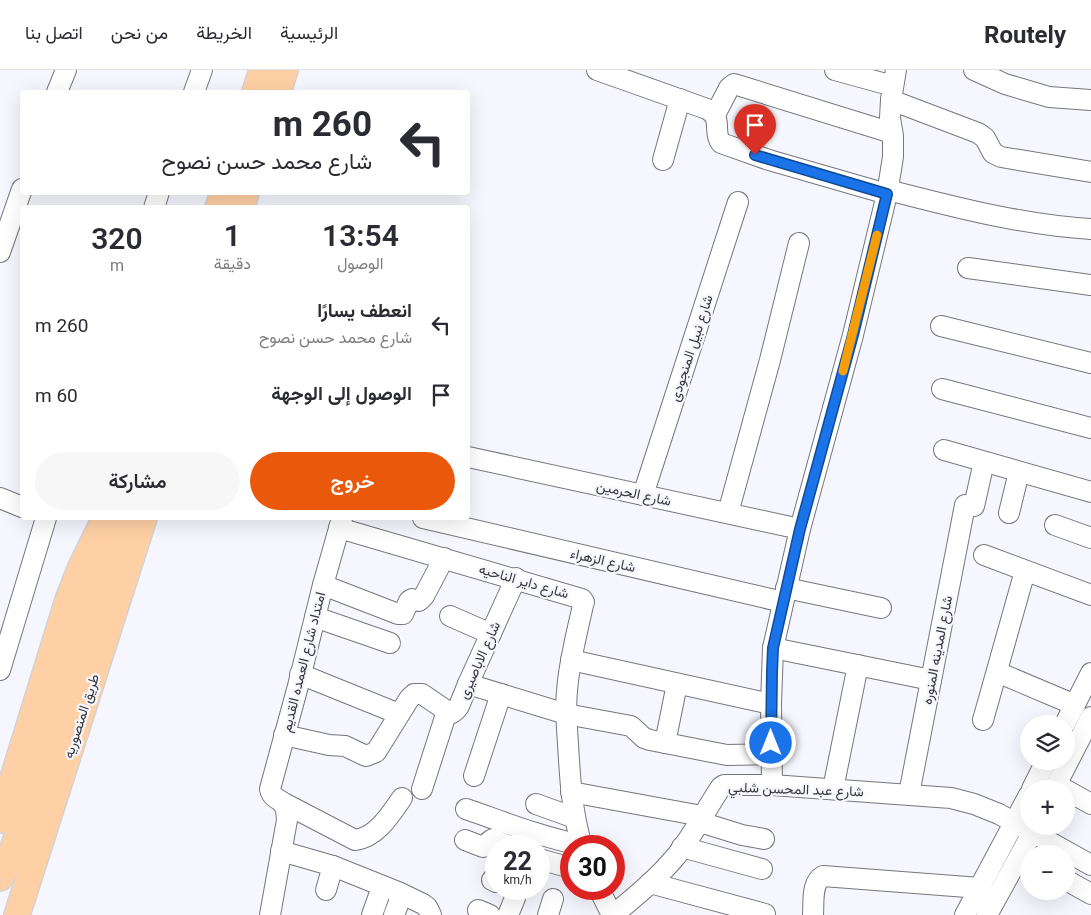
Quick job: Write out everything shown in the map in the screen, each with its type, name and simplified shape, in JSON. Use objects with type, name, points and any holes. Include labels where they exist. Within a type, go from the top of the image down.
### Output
[{"type":"main road","points":[[256,90],[262,70]]},
{"type":"main road","points":[[279,90],[285,70]]},
{"type":"main road","points":[[0,820],[68,600],[83,562],[104,520]]},
{"type":"main road","name":"طريق المنصوريه","points":[[0,878],[7,866],[43,759],[119,520]]},
{"type":"main road","name":"طريق المنصوريه","points":[[17,915],[143,520]]},
{"type":"street","points":[[59,90],[66,70]]},
{"type":"street","points":[[195,90],[202,70]]},
{"type":"street","points":[[597,70],[707,109],[717,119],[718,140],[721,143],[769,160],[888,192],[954,207],[1018,220],[1091,229]]},
{"type":"street","points":[[835,70],[893,85],[978,133],[985,138],[993,153],[1001,157],[1091,172]]},
{"type":"street","points":[[974,70],[1005,84],[1049,98],[1091,100]]},
{"type":"street","points":[[715,115],[729,88],[734,84],[892,133]]},
{"type":"street","points":[[772,785],[771,704],[773,648],[800,529],[853,335],[888,192],[893,157],[890,118],[893,85]]},
{"type":"street","points":[[663,160],[680,99]]},
{"type":"street","points":[[0,252],[12,212],[20,194]]},
{"type":"street","name":"شارع نبيل المنجودى","points":[[643,495],[738,202]]},
{"type":"street","points":[[728,513],[770,360],[799,243]]},
{"type":"street","points":[[968,268],[1091,285]]},
{"type":"street","points":[[942,326],[1091,363]]},
{"type":"street","points":[[942,389],[1091,428]]},
{"type":"street","points":[[944,450],[1091,492]]},
{"type":"street","name":"شارع الحرمين","points":[[470,457],[800,529]]},
{"type":"street","name":"شارع المدينه المنوره","points":[[909,794],[931,680],[970,506],[984,462]]},
{"type":"street","points":[[1009,513],[1019,472]]},
{"type":"street","points":[[0,498],[20,506]]},
{"type":"street","points":[[1,662],[45,520]]},
{"type":"street","name":"شارع الزهراء","points":[[432,520],[785,595],[881,608]]},
{"type":"street","name":"شارع داير الناحيه","points":[[341,523],[444,558],[582,598],[584,602],[566,692],[570,792],[578,835]]},
{"type":"street","name":"امتداد شارع العمده القديم","points":[[282,802],[271,793],[270,789],[341,523]]},
{"type":"street","points":[[1055,525],[1091,538]]},
{"type":"street","points":[[984,555],[1091,595]]},
{"type":"street","points":[[323,586],[398,614],[403,614],[409,601],[412,599],[419,601],[424,596],[444,558]]},
{"type":"street","points":[[983,720],[1025,571]]},
{"type":"street","name":"شارع الاباصيرى","points":[[284,735],[329,745],[345,746],[366,756],[376,752],[409,698],[414,694],[422,694],[447,711],[452,712],[456,710],[516,578]]},
{"type":"street","points":[[450,616],[490,634]]},
{"type":"street","points":[[315,617],[390,643]]},
{"type":"street","points":[[773,648],[931,680]]},
{"type":"street","points":[[571,660],[771,704]]},
{"type":"street","points":[[833,789],[858,665]]},
{"type":"street","points":[[997,672],[1075,705]]},
{"type":"street","points":[[1070,715],[1091,673]]},
{"type":"street","points":[[300,674],[399,714]]},
{"type":"street","points":[[468,684],[566,714],[631,726],[644,738],[665,743],[727,755],[771,754]]},
{"type":"street","points":[[665,743],[677,684]]},
{"type":"street","points":[[474,776],[501,694]]},
{"type":"street","points":[[422,789],[447,711]]},
{"type":"street","points":[[1064,780],[1088,731]]},
{"type":"street","name":"شارع عبد المحسن شلبي","points":[[612,915],[658,876],[682,847],[720,787],[724,785],[772,785],[952,798],[974,804],[1020,824]]},
{"type":"street","points":[[570,792],[701,819],[742,835],[764,839]]},
{"type":"street","points":[[1075,796],[1091,804]]},
{"type":"street","points":[[282,802],[355,840],[367,836],[387,820],[402,798]]},
{"type":"street","points":[[270,915],[286,820],[286,809],[282,802]]},
{"type":"street","points":[[536,804],[574,818]]},
{"type":"street","points":[[466,809],[515,835]]},
{"type":"street","points":[[965,915],[1020,812]]},
{"type":"street","name":"شارع عبد المحسن شلبي","points":[[1043,835],[1091,866]]},
{"type":"street","points":[[464,840],[485,846]]},
{"type":"street","points":[[682,847],[762,869]]},
{"type":"street","points":[[281,851],[333,866],[402,894],[423,904],[432,915]]},
{"type":"street","points":[[987,915],[1020,864]]},
{"type":"street","points":[[326,890],[333,866]]},
{"type":"street","points":[[813,915],[815,885],[818,879],[823,876],[980,888]]},
{"type":"street","points":[[650,884],[765,914]]},
{"type":"street","points":[[1075,885],[1091,894]]},
{"type":"street","points":[[372,915],[382,887]]},
{"type":"street","points":[[394,915],[402,894]]},
{"type":"street","points":[[514,900],[515,913]]},
{"type":"street","points":[[604,900],[612,915]]},
{"type":"slow traffic","points":[[843,371],[877,235]]},
{"type":"route","points":[[755,155],[887,194],[853,335],[793,556],[773,648],[771,743]]}]
